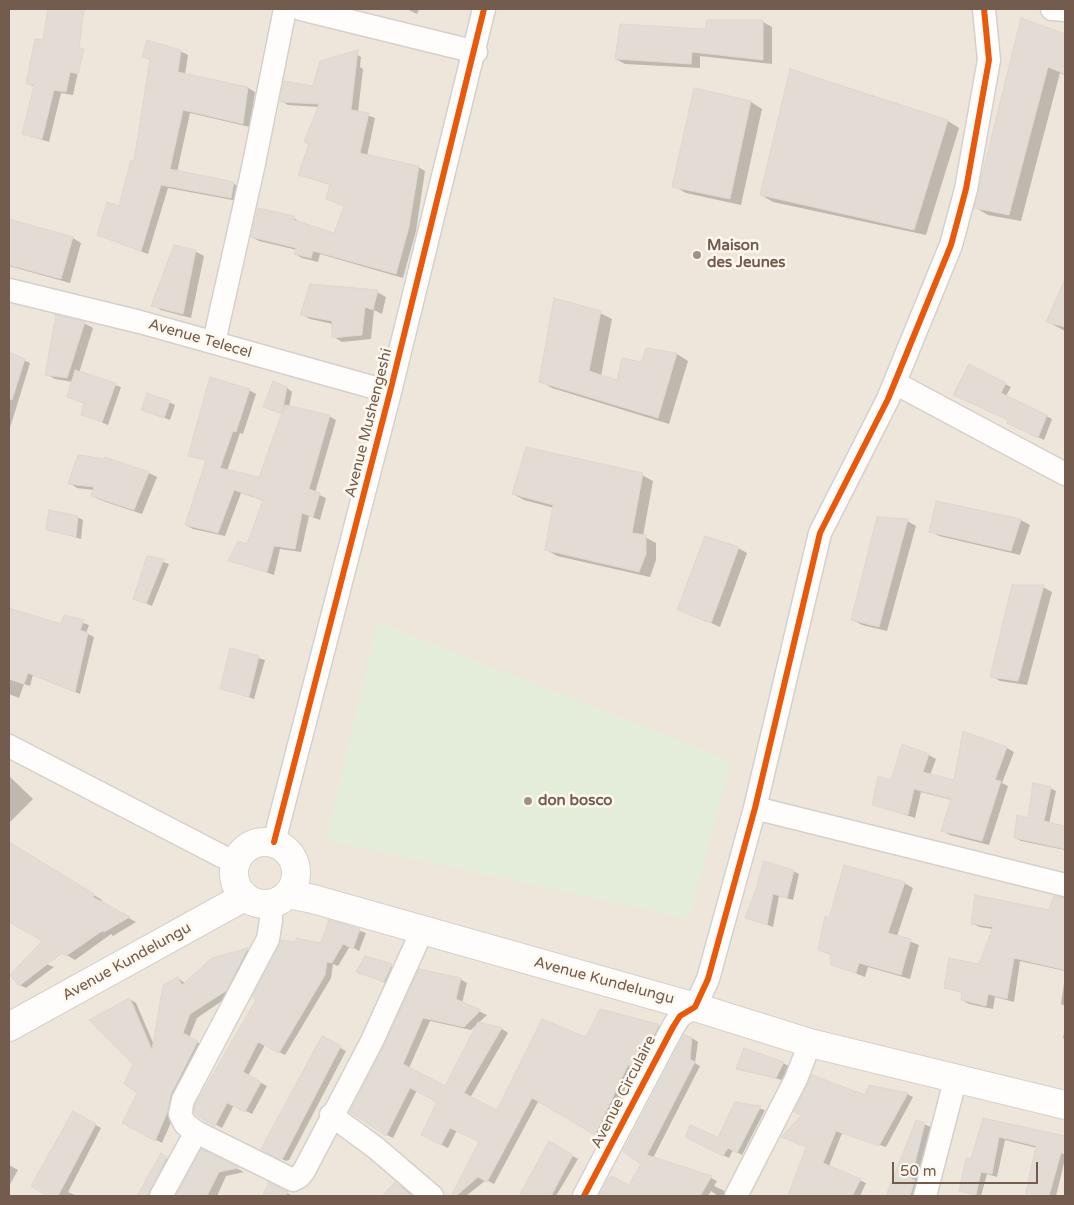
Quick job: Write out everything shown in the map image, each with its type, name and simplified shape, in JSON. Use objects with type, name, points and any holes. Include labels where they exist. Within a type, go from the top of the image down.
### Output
[{"type":"street","points":[[214,342],[253,168],[285,9]]},
{"type":"street","points":[[301,9],[476,52]]},
{"type":"street","name":"Avenue Mushengeshi","points":[[274,842],[476,52],[484,9]]},
{"type":"street","points":[[695,1007],[708,979],[755,808],[820,533],[895,383],[951,244],[966,190],[989,60],[984,9]]},
{"type":"street","points":[[1052,9],[1065,10]]},
{"type":"street","name":"Avenue Telecel","points":[[9,290],[214,342],[390,392]]},
{"type":"street","points":[[895,383],[1065,474]]},
{"type":"street","points":[[9,746],[235,863]]},
{"type":"street","points":[[755,808],[1065,886]]},
{"type":"street","points":[[262,841],[274,842],[285,848],[293,858],[296,870],[294,883],[267,898],[234,881],[235,863],[241,852],[250,845],[262,841]]},
{"type":"street","points":[[267,898],[271,920],[268,938],[183,1100],[182,1119],[184,1124],[196,1132],[293,1180],[304,1171],[331,1115],[372,1041],[422,931]]},
{"type":"street","name":"Avenue Kundelungu","points":[[9,1026],[267,898],[313,899],[695,1007],[810,1043],[1065,1105]]},
{"type":"street","name":"Avenue Circulaire","points":[[584,1196],[673,1027],[680,1016],[695,1007]]},
{"type":"street","points":[[736,1196],[796,1079],[810,1043]]},
{"type":"street","points":[[925,1196],[956,1077]]},
{"type":"street","points":[[331,1115],[376,1148],[432,1196]]},
{"type":"street","points":[[161,1196],[196,1132]]},
{"type":"shaded area","points":[[9,9],[1065,9],[1065,1196],[9,1196]]},
{"type":"green space","name":"don bosco","points":[[377,622],[731,761],[689,919],[326,840]]},
{"type":"building","points":[[48,9],[84,9],[79,48],[84,49],[78,74],[70,72],[66,92],[54,90],[42,139],[22,134],[34,85],[26,84],[35,39],[43,40]]},
{"type":"building","points":[[1021,18],[1065,34],[1065,74],[1048,67],[1009,215],[974,208]]},
{"type":"building","points":[[707,20],[763,20],[763,60],[692,52],[691,64],[615,59],[620,24],[705,29]]},
{"type":"building","points":[[147,40],[181,50],[178,72],[248,87],[243,124],[183,110],[170,169],[234,182],[231,198],[161,185],[141,251],[97,235],[107,202],[119,206],[131,160],[134,161],[150,59],[142,57]]},
{"type":"building","points":[[358,50],[351,110],[369,113],[360,153],[419,166],[409,227],[396,274],[313,251],[311,258],[294,254],[296,248],[251,237],[258,208],[294,216],[294,220],[334,233],[344,206],[326,199],[330,184],[298,175],[309,144],[304,142],[319,104],[280,102],[284,81],[313,86],[320,61]]},
{"type":"building","points":[[790,69],[948,120],[914,230],[760,195]]},
{"type":"building","points":[[694,88],[751,101],[730,199],[672,187]]},
{"type":"building","points":[[9,219],[73,237],[61,279],[9,265]]},
{"type":"building","points":[[174,245],[196,250],[183,314],[151,306]]},
{"type":"building","points":[[1065,279],[1065,327],[1046,322]]},
{"type":"building","points":[[310,284],[378,290],[373,310],[365,307],[362,335],[332,338],[332,321],[300,315]]},
{"type":"building","points":[[554,298],[601,311],[589,371],[617,380],[622,358],[642,362],[646,348],[677,353],[658,418],[539,382]]},
{"type":"building","points":[[56,315],[85,322],[67,378],[45,375]]},
{"type":"building","points":[[9,352],[25,359],[12,400],[9,399]]},
{"type":"building","points":[[969,364],[1006,383],[1001,393],[1047,415],[1038,438],[1007,423],[1008,420],[953,395]]},
{"type":"building","points":[[75,370],[116,383],[102,422],[81,415],[84,403],[67,397]]},
{"type":"building","points":[[210,377],[250,389],[236,432],[233,431],[220,468],[259,477],[285,405],[330,415],[309,489],[320,493],[313,517],[302,513],[295,549],[274,546],[267,572],[228,561],[238,541],[247,544],[263,500],[234,490],[218,533],[185,525],[206,460],[188,456]]},
{"type":"building","points":[[273,381],[287,387],[282,414],[263,407]]},
{"type":"building","points":[[147,393],[170,401],[164,418],[141,410]]},
{"type":"building","points":[[526,447],[643,473],[632,533],[646,535],[646,554],[639,572],[545,550],[553,505],[512,494]]},
{"type":"building","points":[[78,455],[105,459],[105,457],[149,472],[134,510],[91,496],[94,487],[68,484]]},
{"type":"building","points":[[936,501],[1021,519],[1011,551],[929,532]]},
{"type":"building","points":[[49,510],[78,516],[76,537],[46,530]]},
{"type":"building","points":[[877,517],[908,519],[879,627],[851,620]]},
{"type":"building","points":[[705,536],[739,547],[711,623],[677,610]]},
{"type":"building","points":[[147,556],[164,559],[146,604],[133,599]]},
{"type":"building","points":[[1012,585],[1044,585],[1018,681],[990,677]]},
{"type":"building","points":[[9,608],[61,624],[64,615],[84,620],[80,630],[88,633],[75,692],[28,673],[24,684],[9,679]]},
{"type":"building","points":[[230,648],[259,656],[249,697],[220,689]]},
{"type":"building","points":[[963,731],[1007,747],[995,780],[1001,781],[982,841],[941,831],[951,799],[914,789],[908,815],[872,805],[878,776],[891,780],[902,744],[929,754],[923,772],[954,780]]},
{"type":"building","points":[[1033,783],[1051,787],[1044,821],[1065,826],[1065,849],[1014,838],[1017,815],[1028,818]]},
{"type":"building","points":[[9,842],[94,894],[93,897],[130,917],[104,932],[102,931],[66,956],[62,953],[19,986],[10,975],[42,941],[9,922]]},
{"type":"building","points":[[764,861],[794,870],[787,898],[773,894],[767,925],[745,918]]},
{"type":"building","points":[[844,865],[905,882],[888,933],[911,939],[901,975],[859,963],[856,973],[831,965],[830,954],[818,950],[825,916],[829,918]]},
{"type":"building","points":[[975,895],[1049,910],[1054,896],[1065,898],[1065,970],[1014,958],[1007,999],[988,994],[986,1006],[961,1000],[962,992],[944,988],[949,958],[979,964],[993,927],[971,924]]},
{"type":"building","points":[[329,920],[360,929],[353,949],[343,944],[332,963],[327,962],[325,975],[279,1053],[258,1042],[243,1072],[261,1082],[245,1112],[227,1103],[215,1126],[197,1116],[194,1112],[195,1105],[256,1000],[252,997],[281,940],[296,942],[296,938],[321,943]]},
{"type":"building","points":[[248,948],[226,991],[190,1014],[183,1033],[198,1041],[171,1094],[167,1113],[155,1141],[122,1123],[137,1093],[124,1084],[133,1064],[89,1020],[130,998],[152,1050],[163,985],[178,977],[182,985],[212,958]]},
{"type":"building","points":[[365,956],[392,964],[384,982],[356,972]]},
{"type":"building","points":[[419,969],[461,978],[456,999],[481,1010],[464,1027],[423,1018],[403,1064],[445,1086],[478,1022],[502,1028],[464,1093],[497,1110],[542,1019],[586,1037],[600,1009],[658,1024],[658,1027],[636,1069],[628,1065],[595,1135],[532,1098],[487,1182],[478,1177],[456,1196],[451,1196],[479,1142],[450,1128],[441,1145],[421,1135],[437,1102],[410,1088],[386,1136],[350,1112],[384,1046]]},
{"type":"building","points":[[684,1035],[692,1037],[690,1059],[695,1062],[647,1155],[712,1176],[700,1196],[599,1196],[609,1177],[611,1178],[612,1176],[629,1185],[641,1164],[623,1152]]},
{"type":"building","points":[[322,1036],[341,1046],[283,1158],[279,1159],[261,1149]]},
{"type":"building","points":[[744,1048],[784,1062],[776,1078],[736,1069]]},
{"type":"building","points":[[812,1075],[865,1095],[869,1085],[908,1093],[879,1146],[836,1131],[823,1163],[861,1179],[852,1196],[788,1196],[806,1147],[781,1137],[802,1115],[794,1112]]},
{"type":"building","points":[[735,1102],[761,1106],[737,1153],[728,1148],[723,1156],[685,1137],[690,1125],[718,1137]]},
{"type":"building","points":[[73,1111],[96,1124],[58,1196],[47,1196],[31,1186]]},
{"type":"building","points":[[983,1118],[1065,1136],[1065,1154],[1061,1153],[1049,1196],[1025,1196],[1036,1146],[999,1137],[992,1174],[981,1172],[976,1195],[959,1191],[966,1158],[971,1159]]},
{"type":"building","points":[[916,1120],[925,1123],[911,1179],[915,1180],[910,1196],[886,1196]]},
{"type":"building","points":[[549,1141],[573,1155],[551,1196],[519,1196]]},
{"type":"building","points":[[201,1149],[239,1168],[219,1172],[207,1196],[176,1196]]},
{"type":"building","points":[[161,1153],[167,1157],[148,1196],[137,1196]]},
{"type":"building","points":[[395,1182],[412,1196],[382,1196]]},
{"type":"building","points":[[269,1183],[288,1192],[285,1196],[262,1196]]},
{"type":"cycle path","points":[[274,842],[390,392],[484,9]]},
{"type":"cycle path","points":[[584,1196],[673,1027],[680,1016],[695,1007],[708,979],[755,808],[820,533],[888,399],[951,245],[966,189],[989,60],[984,9]]},
{"type":"place","name":"Maison des Jeunes","points":[[697,255]]},
{"type":"place","name":"don bosco","points":[[528,801]]}]
